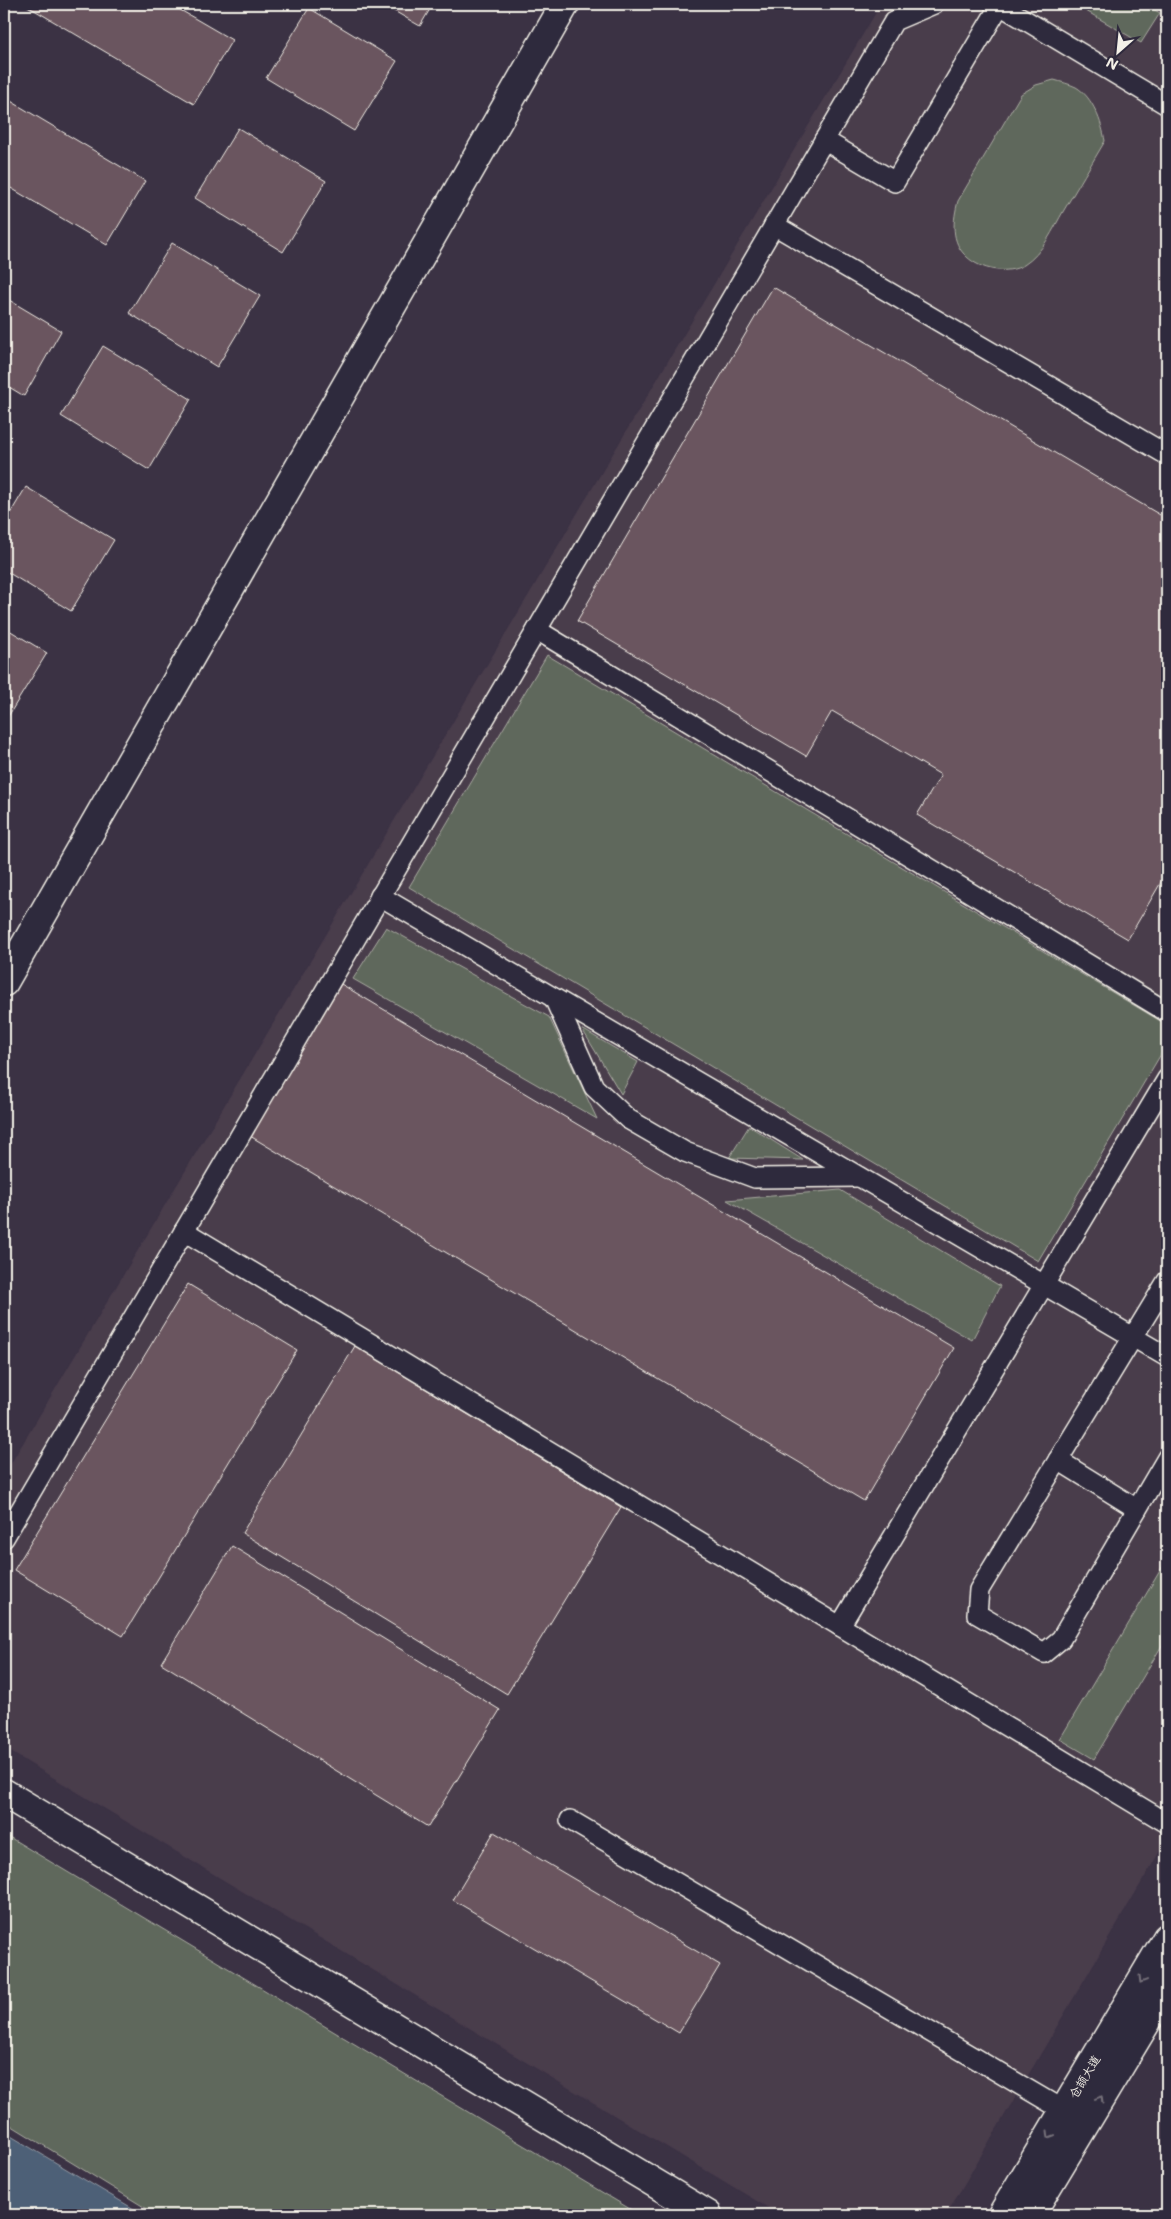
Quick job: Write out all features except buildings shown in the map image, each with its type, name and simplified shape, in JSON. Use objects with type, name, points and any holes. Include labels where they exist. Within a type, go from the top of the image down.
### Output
[{"type":"street","points":[[4,982],[565,4]]},
{"type":"street","points":[[4,1794],[708,2215]]},
{"type":"street","name":"仓颉大道","points":[[1030,2215],[1075,2117],[1167,1938]]},
{"type":"street","name":"仓颉大道","points":[[1002,2215],[1167,1988]]},
{"type":"lane","points":[[4,1538],[894,21],[934,4]]},
{"type":"lane","points":[[824,140],[895,182],[997,4],[1167,106]]},
{"type":"lane","points":[[774,225],[1167,455]]},
{"type":"lane","points":[[537,630],[1167,1012]]},
{"type":"lane","points":[[380,896],[1167,1357]]},
{"type":"lane","points":[[554,998],[594,1087],[628,1118],[685,1152],[755,1178],[861,1177]]},
{"type":"lane","points":[[840,1626],[1167,1079]]},
{"type":"lane","points":[[184,1231],[1167,1823]]},
{"type":"lane","points":[[1167,1281],[979,1590],[977,1614],[1044,1653],[1061,1639],[1167,1458]]},
{"type":"lane","points":[[1058,1460],[1137,1509]]},
{"type":"lane","points":[[570,1820],[1075,2117]]},
{"type":"shaded area","points":[[881,4],[1167,4],[1167,1839],[946,2215],[780,2215],[4,1748],[4,1475]]},
{"type":"green space","points":[[1074,4],[1144,4],[1160,13],[1141,43]]},
{"type":"green space","points":[[1054,80],[1076,87],[1082,91],[1096,111],[1105,141],[1047,240],[1031,260],[1024,265],[1010,270],[994,270],[979,265],[967,257],[955,238],[954,223],[958,201],[1021,94],[1036,85]]},
{"type":"green space","points":[[547,655],[1167,1025],[1167,1044],[1038,1261],[409,887]]},
{"type":"green space","points":[[386,927],[549,1017],[597,1119],[353,979]]},
{"type":"green space","points":[[582,1029],[638,1062],[621,1094]]},
{"type":"green space","points":[[749,1126],[803,1160],[729,1158]]},
{"type":"green space","points":[[840,1190],[1000,1286],[972,1340],[727,1200]]},
{"type":"green space","points":[[1167,1559],[1167,1637],[1094,1759],[1060,1739]]},
{"type":"green space","points":[[4,1834],[640,2215],[157,2215],[4,2121]]},
{"type":"water","points":[[4,2132],[144,2215],[4,2215]]}]
